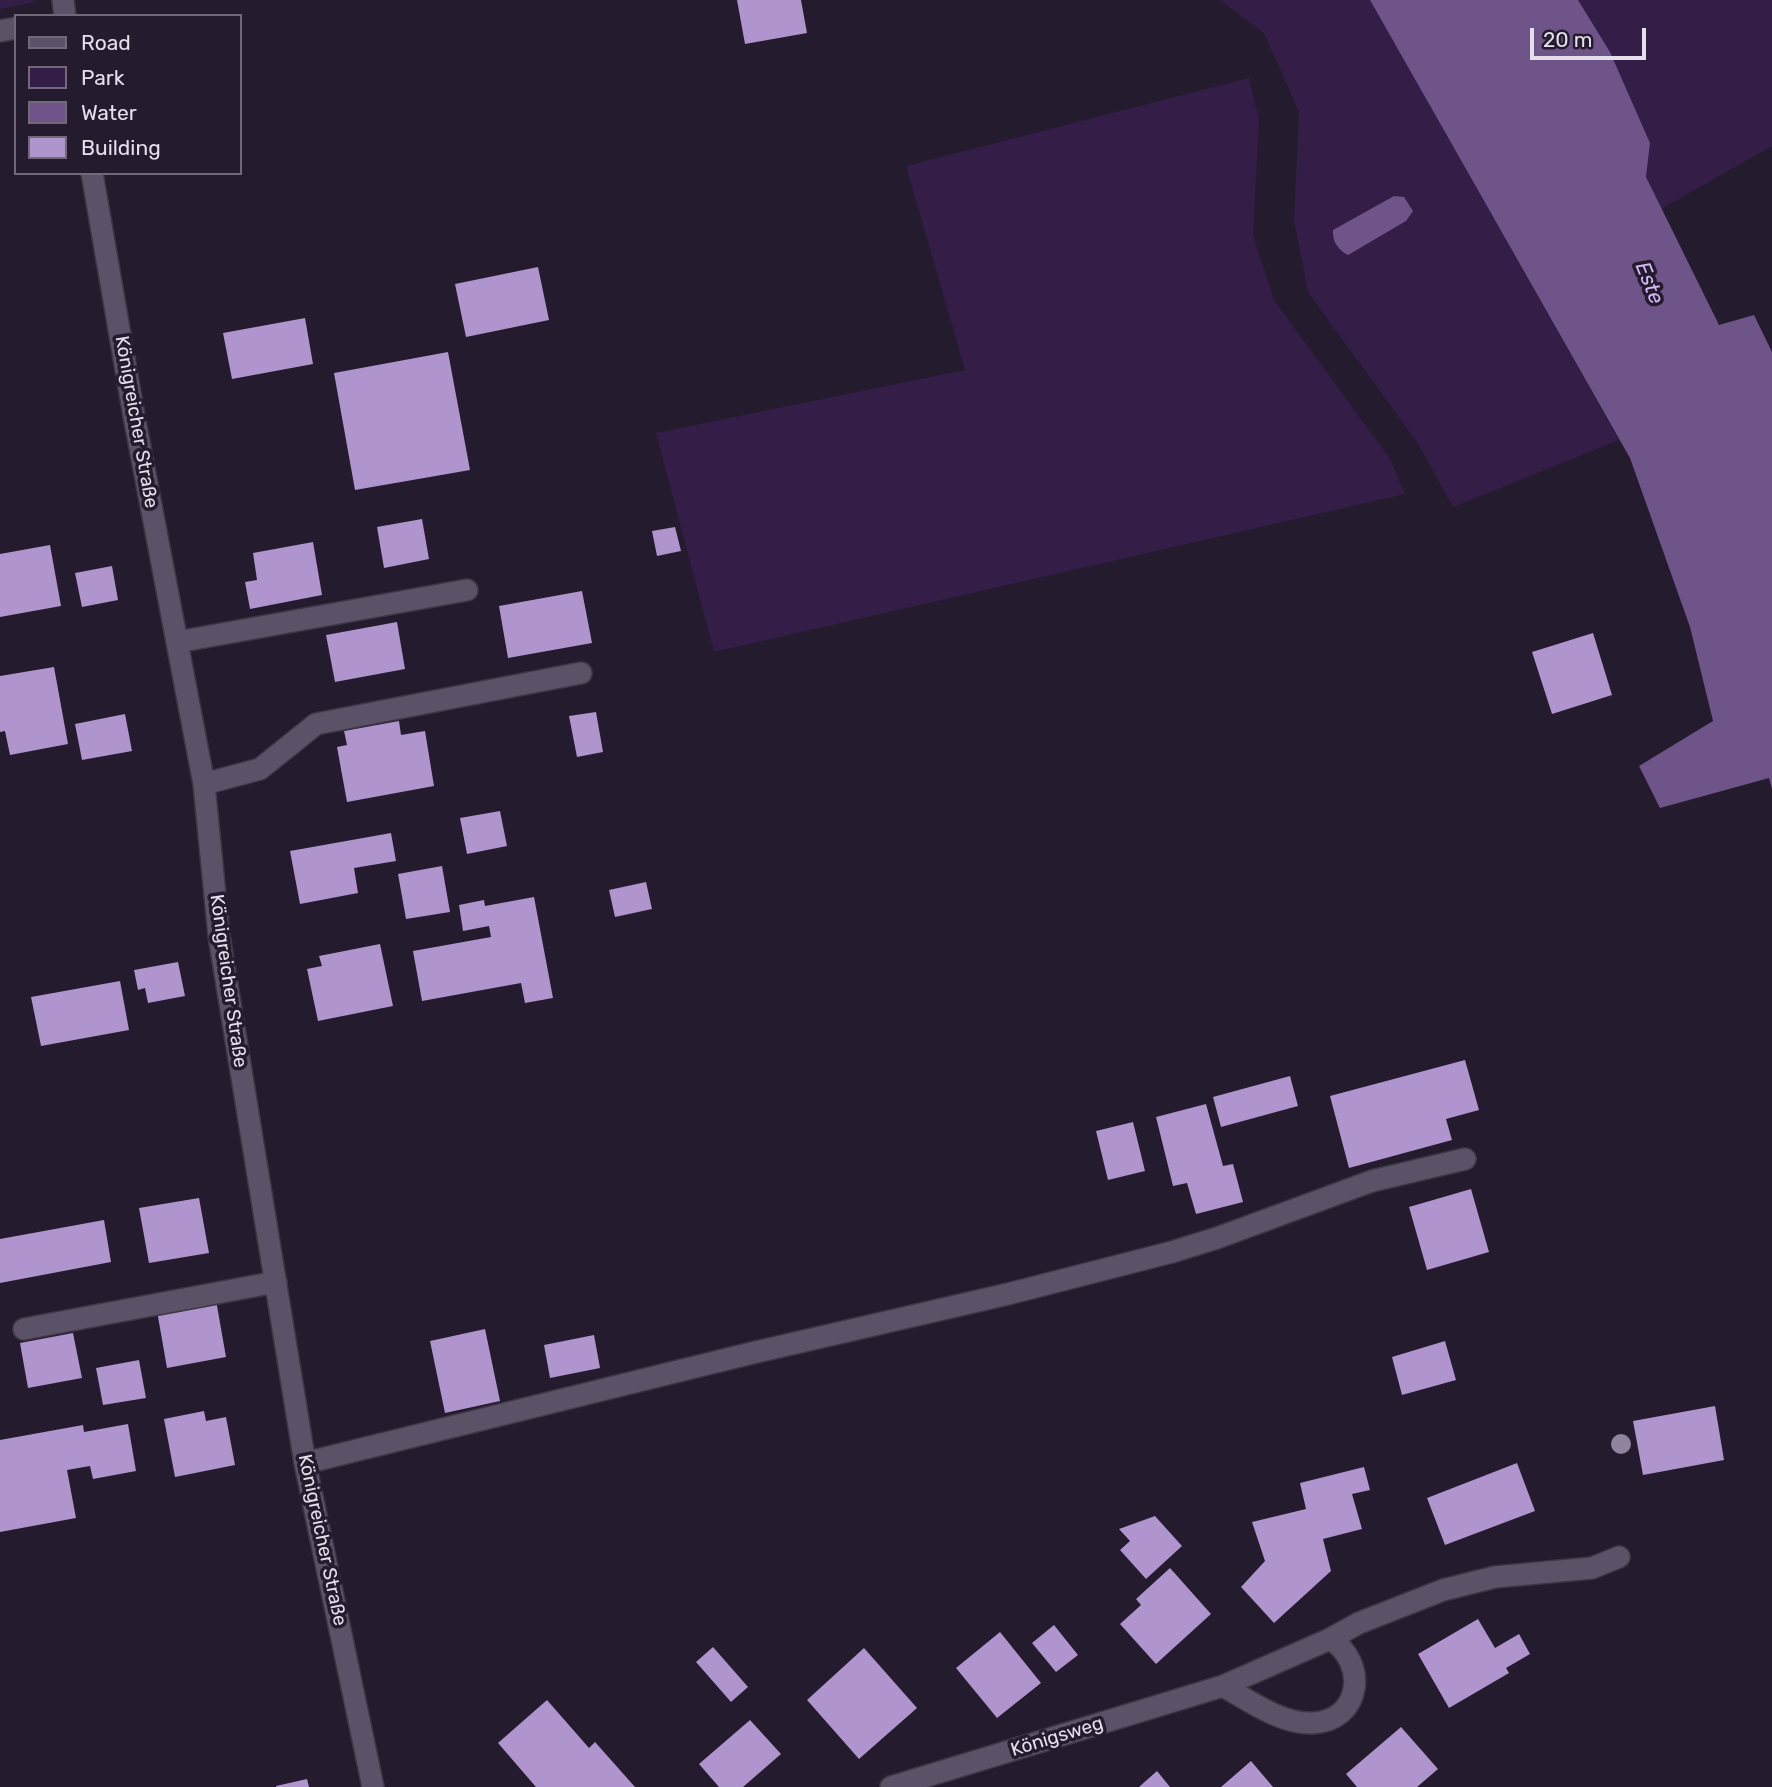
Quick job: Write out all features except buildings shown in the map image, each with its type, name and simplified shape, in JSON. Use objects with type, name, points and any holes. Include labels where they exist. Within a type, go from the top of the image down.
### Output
[{"type":"street","name":"Königreicher Straße","points":[[92,175],[134,416],[204,784],[219,936],[305,1462],[373,1787]]},
{"type":"street","points":[[177,642],[467,590]]},
{"type":"street","points":[[204,784],[260,769],[316,724],[581,673]]},
{"type":"street","points":[[305,1462],[752,1353],[1008,1294],[1159,1255],[1217,1238],[1372,1181],[1465,1159]]},
{"type":"street","points":[[24,1329],[276,1282]]},
{"type":"street","name":"Königsweg","points":[[891,1787],[1223,1686],[1330,1639],[1359,1623],[1443,1590],[1495,1577],[1592,1568],[1619,1557]]},
{"type":"street","points":[[1223,1686],[1291,1721],[1313,1723],[1331,1720],[1345,1709],[1354,1696],[1355,1680],[1349,1659],[1340,1645],[1330,1639]]},
{"type":"green space","points":[[0,0],[34,0],[35,2],[0,9]]},
{"type":"green space","points":[[1220,0],[1370,0],[1619,440],[1453,507],[1417,442],[1308,292],[1294,221],[1299,112],[1264,33]]},
{"type":"green space","points":[[1578,0],[1772,0],[1772,146],[1661,209],[1646,177],[1650,143],[1610,52]]},
{"type":"green space","points":[[1249,78],[1259,120],[1253,235],[1274,300],[1390,459],[1405,494],[714,652],[656,433],[965,370],[906,166]]},
{"type":"water","name":"Este","points":[[1370,0],[1578,0],[1610,52],[1650,143],[1646,177],[1719,325],[1754,315],[1772,352],[1772,789],[1769,778],[1660,808],[1639,766],[1713,721],[1690,627],[1630,458]]},
{"type":"water","points":[[1394,196],[1404,197],[1413,211],[1406,221],[1348,255],[1341,251],[1333,230]]}]
